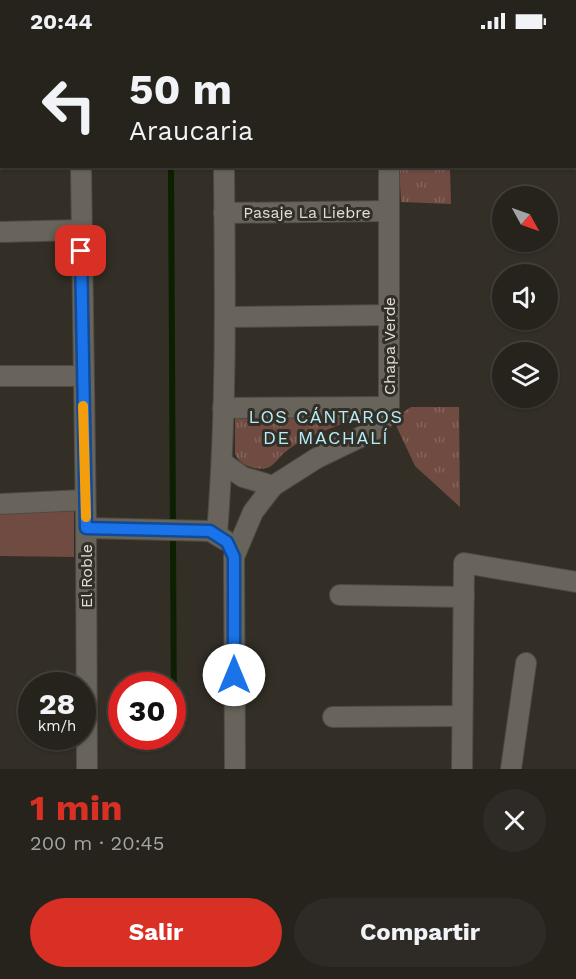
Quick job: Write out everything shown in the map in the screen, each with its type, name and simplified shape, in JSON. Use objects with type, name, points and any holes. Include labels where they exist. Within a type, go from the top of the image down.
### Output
[{"type":"street","name":"El Roble","points":[[81,168],[87,769]]},
{"type":"street","points":[[219,535],[226,317],[224,168]]},
{"type":"street","name":"Chapa Verde","points":[[235,769],[234,557],[247,522],[273,486],[317,458],[373,431],[386,416],[389,407],[389,168]]},
{"type":"street","name":"Pasaje La Liebre","points":[[224,213],[389,212]]},
{"type":"street","points":[[0,232],[81,230]]},
{"type":"street","points":[[226,317],[389,315]]},
{"type":"street","points":[[0,376],[83,376]]},
{"type":"street","points":[[223,408],[389,407]]},
{"type":"street","points":[[223,463],[243,477],[273,486]]},
{"type":"street","points":[[0,504],[84,500]]},
{"type":"street","points":[[86,528],[210,531],[227,542],[234,557]]},
{"type":"street","points":[[462,769],[464,563],[576,582]]},
{"type":"street","points":[[340,595],[464,597]]},
{"type":"street","points":[[511,769],[526,663]]},
{"type":"street","points":[[333,717],[462,716]]},
{"type":"green space","points":[[399,168],[450,168],[451,204],[401,202]]},
{"type":"green space","points":[[411,407],[459,407],[460,507],[415,466],[393,419]]},
{"type":"green space","name":"LOS CÁNTAROS DE MACHALÍ","points":[[347,416],[349,418],[346,422],[298,443],[267,468],[258,469],[248,466],[235,454],[235,417]]},
{"type":"green space","points":[[74,508],[74,557],[0,556],[0,510]]},
{"type":"waterway","points":[[171,168],[174,672]]},
{"type":"slow traffic","points":[[83,406],[86,517]]},
{"type":"district","name":"LOS CÁNTAROS DE MACHALÍ","points":[[326,426]]},
{"type":"route","points":[[81,251],[86,528],[210,531],[222,537],[234,557],[234,675]]}]
